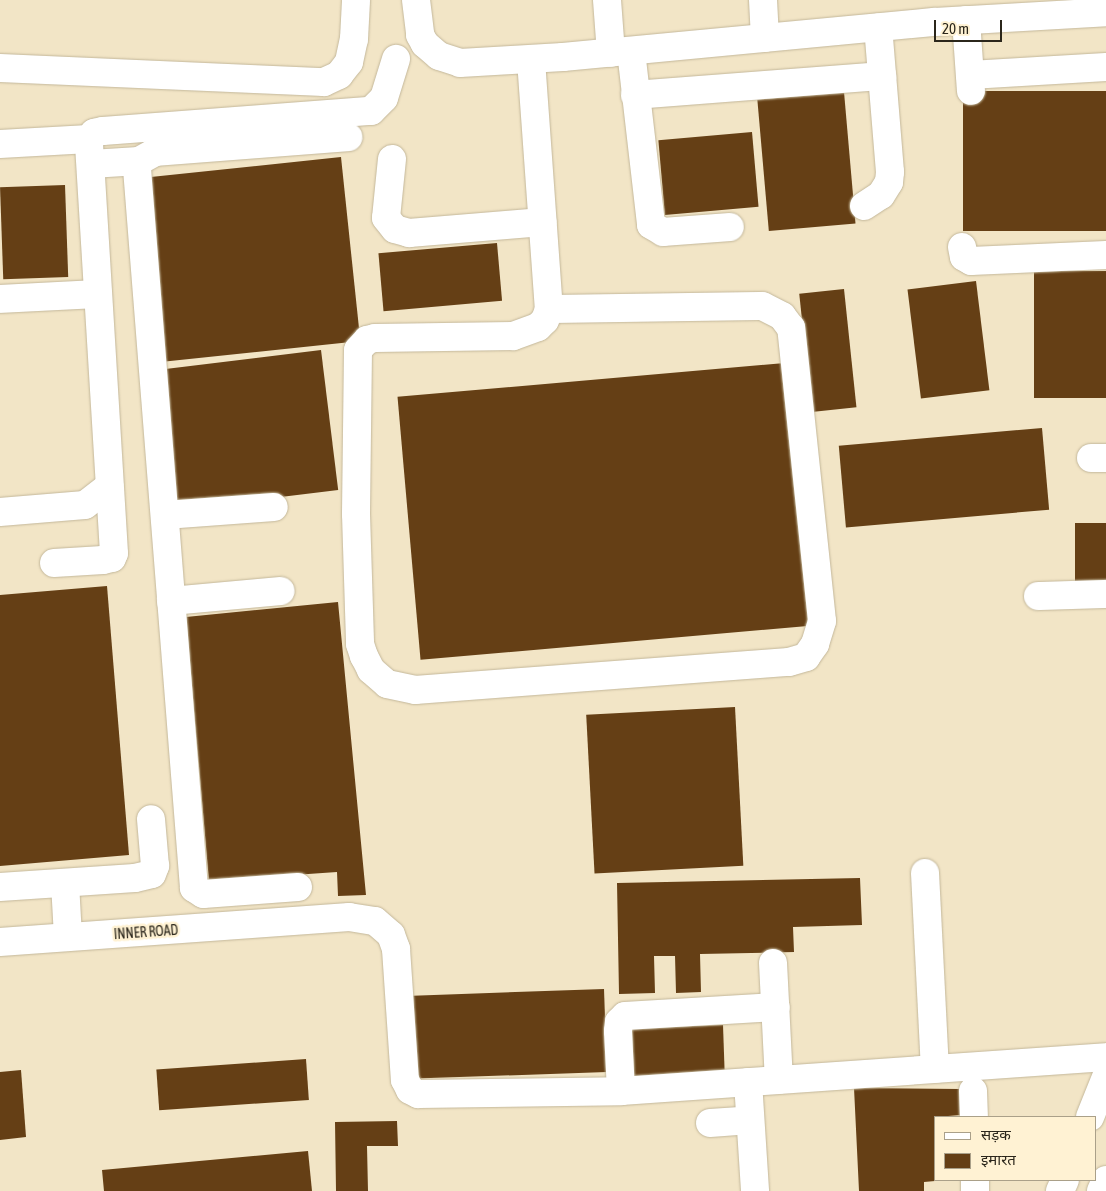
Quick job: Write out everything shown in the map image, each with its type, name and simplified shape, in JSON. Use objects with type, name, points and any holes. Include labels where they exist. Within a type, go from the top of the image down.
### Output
[{"type":"main road","points":[[0,68],[310,84],[331,80],[349,62],[354,39],[356,0]]},
{"type":"main road","points":[[416,0],[420,35],[439,56]]},
{"type":"main road","points":[[607,0],[621,52],[636,95],[652,225],[664,232],[730,227]]},
{"type":"main road","points":[[763,0],[765,38]]},
{"type":"main road","points":[[349,62],[439,56],[460,63],[531,60],[878,27],[934,11],[966,20],[1106,12]]},
{"type":"main road","points":[[966,20],[970,83],[1106,67]]},
{"type":"main road","points":[[864,206],[882,195],[890,182],[878,27]]},
{"type":"main road","points":[[54,563],[112,558],[114,553],[88,240],[84,148],[94,133],[371,111],[384,98],[396,59]]},
{"type":"main road","points":[[531,60],[549,309],[538,327],[513,336],[375,338],[367,340],[358,350],[356,514],[360,644],[371,670],[387,684],[415,690],[779,662],[806,657],[815,644],[822,621],[791,328],[782,316],[762,306],[549,309]]},
{"type":"main road","points":[[636,95],[882,76]]},
{"type":"main road","points":[[0,144],[84,148],[139,161],[155,152],[348,138]]},
{"type":"main road","points":[[392,159],[386,218],[395,229],[409,232],[544,222]]},
{"type":"main road","points":[[139,161],[137,168],[194,888],[203,894],[298,887]]},
{"type":"main road","points":[[962,247],[964,256],[971,261],[1106,255]]},
{"type":"main road","points":[[0,299],[92,294]]},
{"type":"main road","points":[[0,512],[85,506],[109,486]]},
{"type":"main road","points":[[165,515],[274,507]]},
{"type":"main road","points":[[171,601],[280,591]]},
{"type":"main road","points":[[1038,596],[1106,594]]},
{"type":"main road","points":[[0,887],[135,878],[152,874],[155,866],[151,819]]},
{"type":"main road","points":[[925,873],[935,1069]]},
{"type":"main road","points":[[64,883],[68,937]]},
{"type":"main road","points":[[167,931],[198,892]]},
{"type":"main road","name":"INNER ROAD","points":[[0,942],[363,917],[375,921],[391,935],[396,949],[406,1080],[410,1090],[418,1094],[621,1091]]},
{"type":"main road","points":[[774,963],[779,1080]]},
{"type":"main road","points":[[776,1007],[625,1016],[619,1022],[618,1031],[621,1091],[1106,1057]]},
{"type":"main road","points":[[1090,1116],[1106,1076]]},
{"type":"main road","points":[[741,1083],[737,1121],[741,1191]]},
{"type":"main road","points":[[741,1083],[755,1191]]},
{"type":"main road","points":[[710,1123],[737,1121]]},
{"type":"main road","points":[[1101,1191],[1106,1180]]},
{"type":"building","points":[[963,91],[1106,91],[1106,231],[963,231]]},
{"type":"building","points":[[844,92],[856,223],[769,231],[757,100]]},
{"type":"building","points":[[752,132],[759,207],[665,215],[658,140]]},
{"type":"building","points":[[341,157],[360,341],[165,361],[146,177]]},
{"type":"building","points":[[65,185],[68,277],[3,279],[0,187]]},
{"type":"building","points":[[497,243],[502,301],[384,311],[378,253]]},
{"type":"building","points":[[1034,271],[1106,271],[1106,398],[1034,398]]},
{"type":"building","points":[[976,281],[989,390],[921,399],[908,289]]},
{"type":"building","points":[[844,289],[856,407],[812,412],[799,294]]},
{"type":"building","points":[[321,350],[338,490],[170,511],[153,371]]},
{"type":"building","points":[[796,362],[819,625],[421,660],[398,397]]},
{"type":"building","points":[[1042,428],[1049,510],[846,527],[839,446]]},
{"type":"building","points":[[1075,523],[1106,523],[1106,582],[1075,582]]},
{"type":"building","points":[[107,586],[129,855],[0,866],[0,595]]},
{"type":"building","points":[[338,602],[366,895],[338,896],[337,872],[209,881],[186,617]]},
{"type":"building","points":[[735,707],[743,866],[595,874],[586,715]]},
{"type":"building","points":[[860,878],[862,925],[793,927],[794,952],[700,954],[701,992],[676,993],[675,956],[654,956],[655,993],[619,994],[617,883]]},
{"type":"building","points":[[604,989],[607,1072],[416,1079],[413,996]]},
{"type":"building","points":[[723,1025],[725,1073],[634,1076],[632,1028]]},
{"type":"building","points":[[306,1059],[309,1100],[159,1110],[156,1069]]},
{"type":"building","points":[[21,1070],[26,1137],[0,1140],[0,1072]]},
{"type":"building","points":[[854,1088],[960,1089],[961,1115],[934,1116],[935,1181],[924,1182],[924,1191],[859,1191]]},
{"type":"building","points":[[397,1121],[398,1146],[367,1146],[368,1191],[336,1191],[335,1122]]},
{"type":"building","points":[[308,1151],[312,1191],[104,1191],[102,1170]]}]
